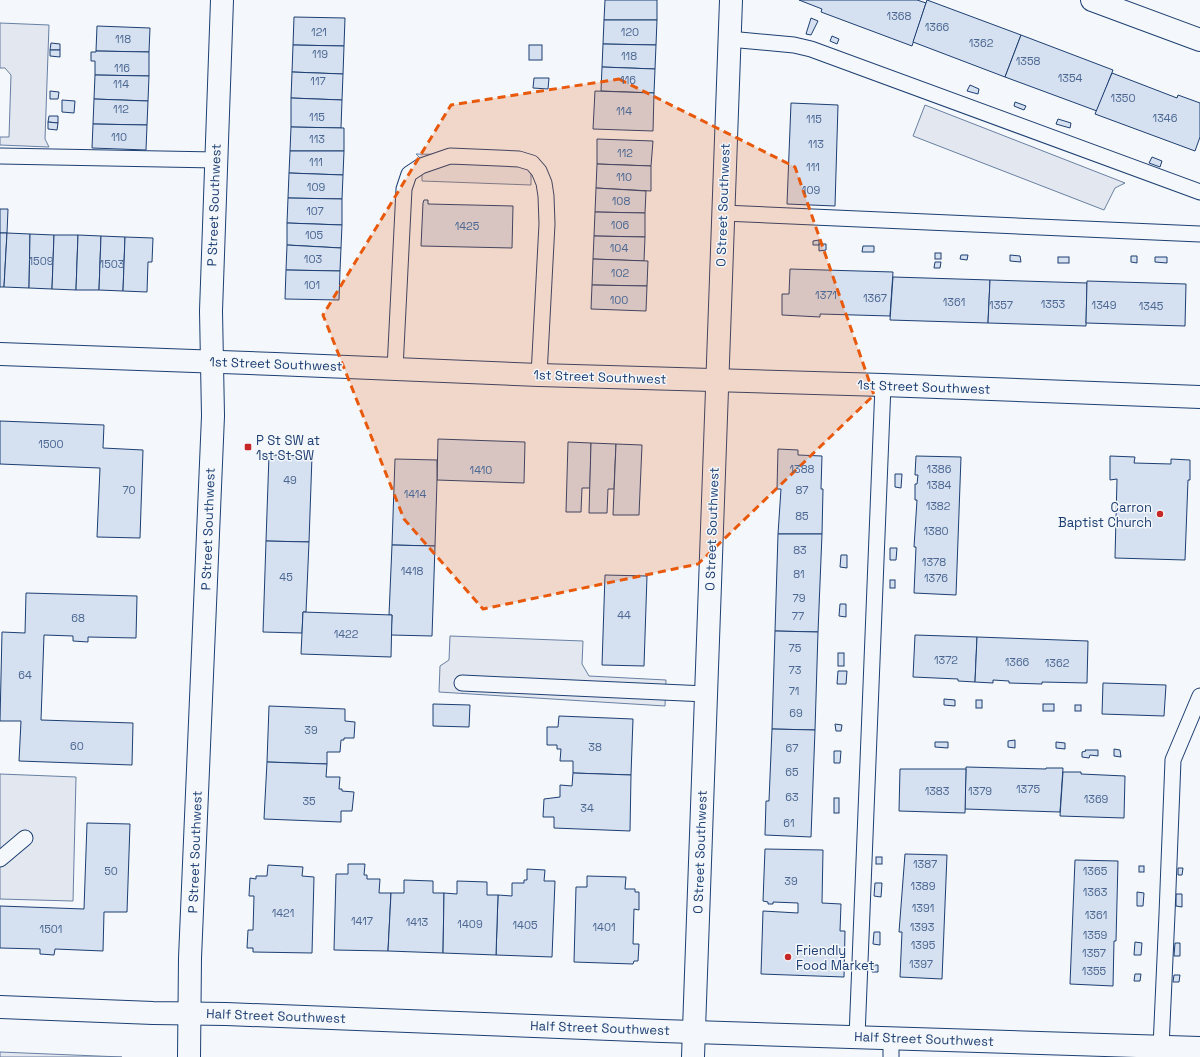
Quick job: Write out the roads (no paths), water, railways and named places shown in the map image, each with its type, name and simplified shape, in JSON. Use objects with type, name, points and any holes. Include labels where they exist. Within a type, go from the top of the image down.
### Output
[{"type":"street","name":"P Street Southwest","points":[[189,1057],[190,958],[212,416],[211,311],[222,0]]},
{"type":"street","name":"O Street Southwest","points":[[693,1057],[731,0]]},
{"type":"street","points":[[1092,0],[1200,40]]},
{"type":"street","name":"1st Street Southwest","points":[[0,354],[539,375],[883,385],[1200,397]]},
{"type":"street","name":"Half Street Southwest","points":[[0,1007],[245,1014],[857,1037],[891,1048],[1078,1051],[1161,1047],[1200,1048]]},
{"type":"lane","points":[[729,40],[794,45],[811,49],[1200,192]]},
{"type":"lane","points":[[0,156],[216,160]]},
{"type":"lane","points":[[395,369],[404,189],[409,174],[421,166],[450,156],[519,159],[532,163],[542,177],[546,196],[547,224],[539,375]]},
{"type":"lane","points":[[723,213],[1200,234]]},
{"type":"lane","points":[[857,1037],[883,385]]},
{"type":"lane","points":[[462,683],[706,694]]},
{"type":"lane","points":[[1161,1047],[1173,760],[1200,696]]},
{"type":"lane","points":[[0,859],[26,838]]},
{"type":"place","name":"P St SW at 1st St SW","points":[[248,447]]},
{"type":"place","name":"Carron Baptist Church","points":[[1160,514]]},
{"type":"place","name":"Friendly Food Market","points":[[788,957]]}]
